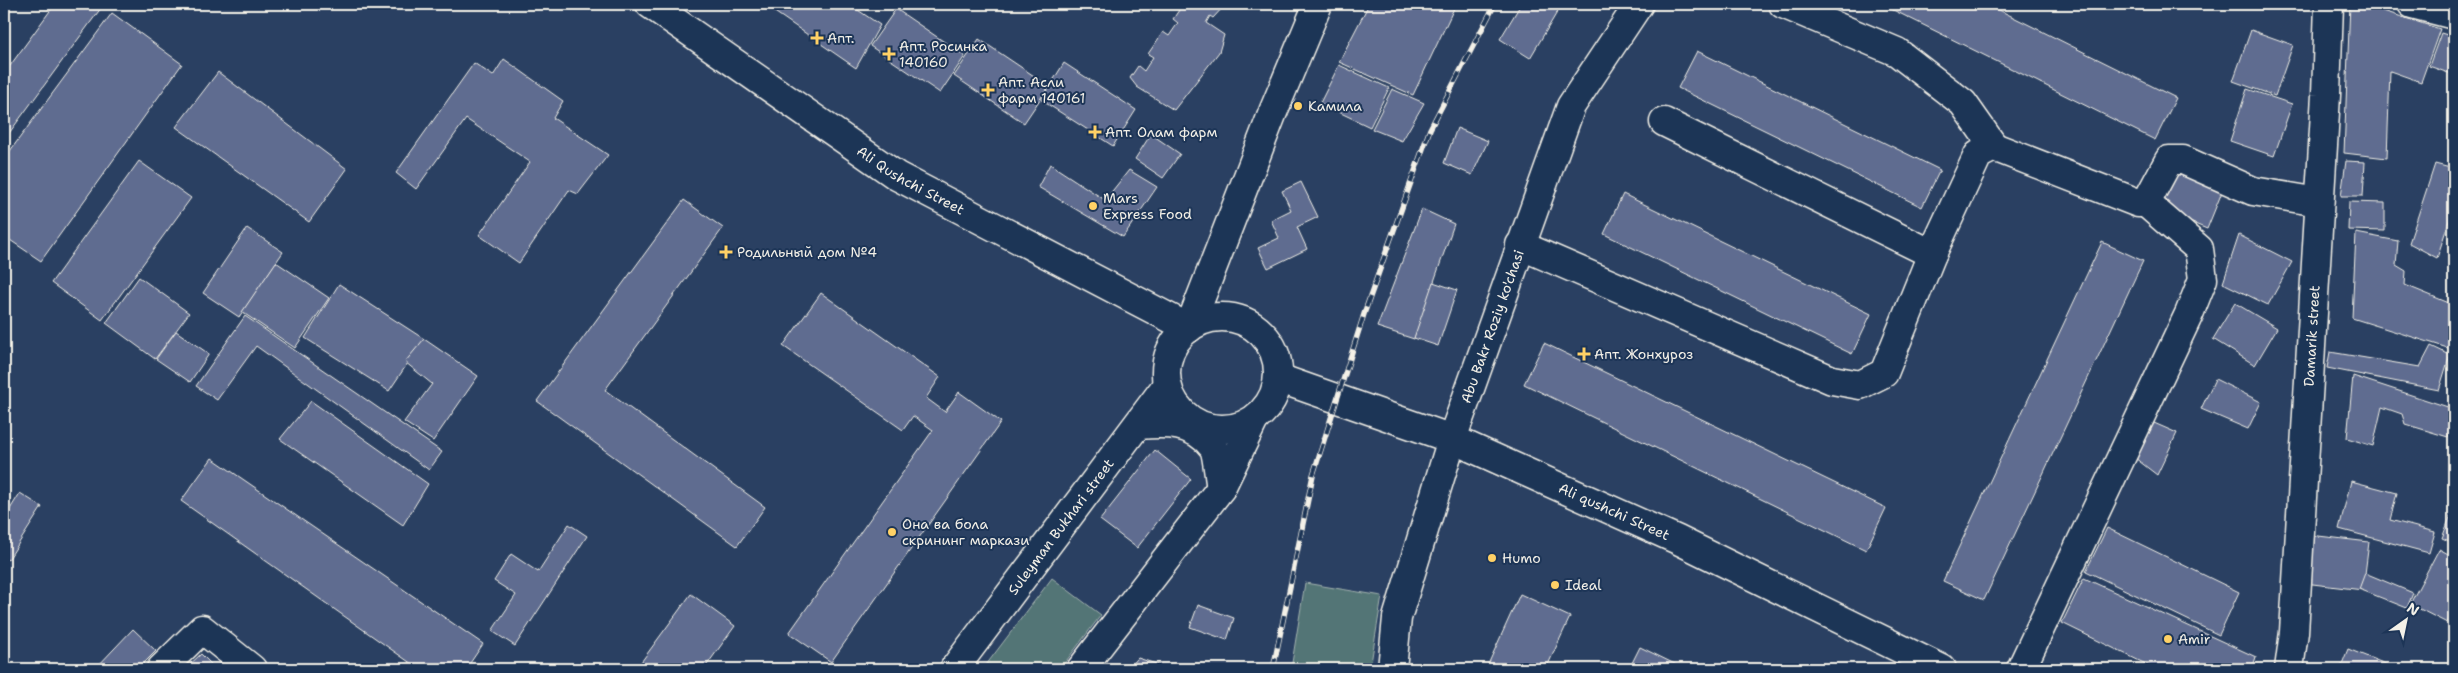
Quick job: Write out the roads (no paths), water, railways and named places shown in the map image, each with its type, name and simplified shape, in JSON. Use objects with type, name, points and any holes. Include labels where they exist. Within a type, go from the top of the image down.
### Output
[{"type":"street","name":"Ali Qushchi Street","points":[[650,4],[897,176],[1190,328]]},
{"type":"street","points":[[1190,328],[1273,112],[1318,4]]},
{"type":"street","name":"Abu Bakr Roziy ko'chasi","points":[[1392,669],[1398,618],[1452,439],[1571,106],[1639,4]]},
{"type":"street","points":[[1783,4],[1897,52],[1963,102],[1994,147],[2138,204],[2146,203],[2200,249],[2203,279],[2190,314],[2021,669]]},
{"type":"street","name":"Damarik street","points":[[2289,669],[2294,632],[2329,4]]},
{"type":"street","points":[[2412,4],[2454,15]]},
{"type":"street","points":[[1664,122],[1932,254]]},
{"type":"street","points":[[1520,245],[1832,380],[1860,385],[1884,373],[1932,254],[1978,155],[1994,147]]},
{"type":"street","points":[[2146,203],[2170,160],[2183,160],[2254,191],[2319,202]]},
{"type":"street","points":[[1225,317],[1243,322],[1259,331],[1271,346],[1277,363],[1278,378],[1274,394],[1266,409],[1254,420],[1237,427],[1219,429],[1201,425],[1186,416],[1174,402],[1167,385],[1166,369],[1170,353],[1178,339],[1190,328],[1206,319],[1225,317]]},
{"type":"street","name":"Ali qushchi Street","points":[[1278,378],[1452,439],[1678,540],[1942,669]]},
{"type":"street","name":"Suleyman Bukhari street","points":[[954,669],[1167,385]]},
{"type":"street","points":[[1081,669],[1221,488],[1254,420]]},
{"type":"street","points":[[1138,425],[1165,423],[1183,425],[1198,434],[1214,447],[1221,488]]},
{"type":"street","points":[[161,669],[202,630],[252,669]]},
{"type":"railway","points":[[1273,669],[1313,475],[1365,311],[1430,129],[1495,4]]},
{"type":"place","name":"Апт.","points":[[817,38]]},
{"type":"place","name":"Апт. Росинка 140160","points":[[889,54]]},
{"type":"place","name":"Апт. Асли фарм 140161","points":[[988,90]]},
{"type":"place","name":"Камила","points":[[1298,106]]},
{"type":"place","name":"Апт. Олам фарм","points":[[1095,132]]},
{"type":"place","name":"Mars Express Food","points":[[1093,206]]},
{"type":"place","name":"Родильный дом №4","points":[[726,252]]},
{"type":"place","name":"Апт. Жонхуроз","points":[[1584,354]]},
{"type":"place","name":"Она ва бола скрининг маркази","points":[[892,532]]},
{"type":"place","name":"Humo","points":[[1492,558]]},
{"type":"place","name":"Ideal","points":[[1555,585]]},
{"type":"place","name":"Amir","points":[[2168,639]]}]
